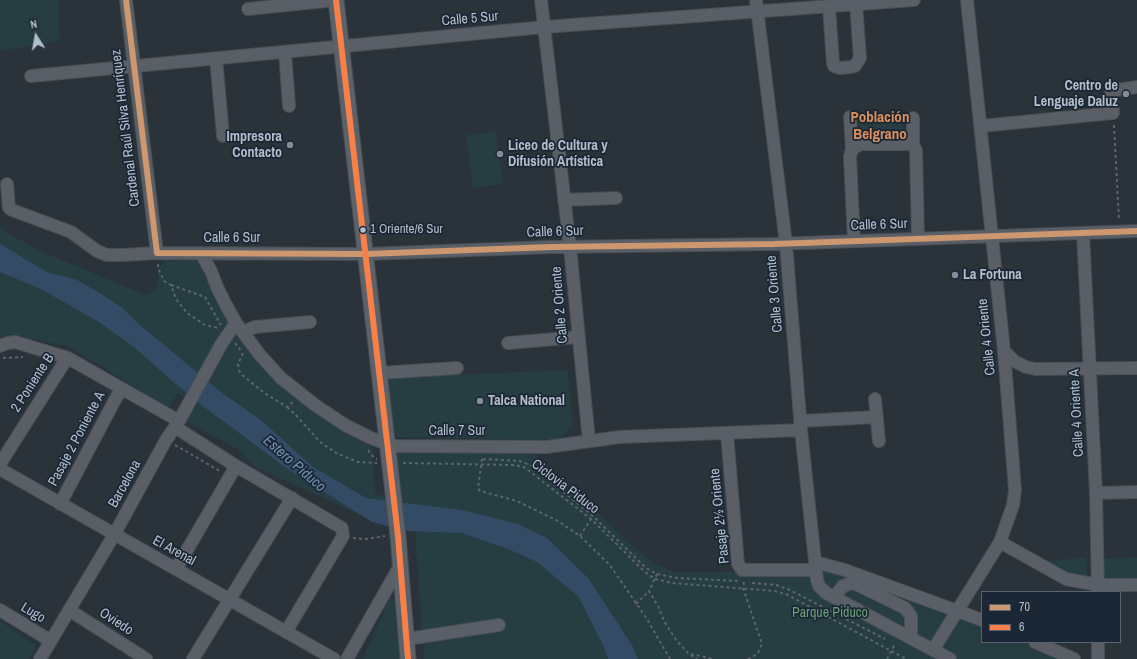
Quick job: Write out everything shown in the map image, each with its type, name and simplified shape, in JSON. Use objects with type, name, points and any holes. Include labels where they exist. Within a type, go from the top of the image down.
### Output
[{"type":"main road","points":[[336,0],[387,444],[384,461],[392,489],[393,536],[401,564],[408,659]]},
{"type":"street","name":"Cardenal Raúl Silva Henríquez","points":[[126,0],[157,253]]},
{"type":"street","points":[[248,9],[336,0]]},
{"type":"street","name":"Calle 2 Oriente","points":[[541,0],[570,247],[589,441]]},
{"type":"street","name":"Calle 5 Sur","points":[[30,76],[757,6],[829,6],[914,0]]},
{"type":"street","name":"Calle 4 Oriente","points":[[933,650],[1000,542],[1013,505],[1015,490],[1004,351],[967,0]]},
{"type":"street","points":[[829,6],[833,63],[834,66],[840,68],[855,66],[860,58],[856,4]]},
{"type":"street","name":"Calle 3 Oriente","points":[[757,6],[786,244],[801,426],[815,566],[819,586],[826,593],[834,597]]},
{"type":"street","points":[[285,52],[289,106]]},
{"type":"street","points":[[216,58],[223,136]]},
{"type":"street","points":[[981,126],[1113,114],[1111,91],[1137,87]]},
{"type":"street","points":[[850,117],[852,149],[850,157],[854,241]]},
{"type":"street","points":[[913,118],[913,145],[916,150],[918,239]]},
{"type":"street","points":[[852,149],[861,144],[913,145]]},
{"type":"street","name":"Calle 6 Sur","points":[[8,184],[9,208],[12,210],[71,232],[97,251],[122,256],[157,253],[366,254],[570,247],[786,244],[1137,231]]},
{"type":"street","points":[[564,200],[616,198]]},
{"type":"street","name":"Calle 4 Oriente A","points":[[1083,233],[1096,493],[1098,588]]},
{"type":"street","name":"Calle 7 Sur","points":[[201,253],[211,271],[226,305],[239,328],[260,356],[281,378],[315,405],[345,425],[387,444],[396,446],[547,447],[620,437],[727,434],[876,417]]},
{"type":"street","points":[[239,328],[310,322]]},
{"type":"street","name":"Barcelona","points":[[40,659],[114,535],[166,440],[180,420],[224,335],[239,328]]},
{"type":"street","points":[[508,343],[578,337]]},
{"type":"street","name":"2 Poniente B","points":[[0,346],[15,342],[68,358],[0,464]]},
{"type":"street","points":[[1004,351],[1014,361],[1026,367],[1046,370],[1137,368]]},
{"type":"street","name":"Pasaje 2 Poniente A","points":[[68,358],[180,420],[236,466],[342,528],[344,532],[343,536],[286,632]]},
{"type":"street","points":[[379,372],[457,368]]},
{"type":"street","name":"Pasaje 2 Poniente A","points":[[60,504],[117,396],[123,389]]},
{"type":"street","points":[[875,398],[879,441]]},
{"type":"street","name":"Pasaje 2½ Oriente","points":[[727,434],[738,564],[742,570],[815,566]]},
{"type":"street","points":[[176,569],[236,466]]},
{"type":"street","name":"El Arenal","points":[[0,469],[334,659]]},
{"type":"street","points":[[1096,493],[1137,492]]},
{"type":"street","points":[[193,659],[231,600],[292,498]]},
{"type":"street","points":[[1000,542],[1066,579],[1098,588],[1137,585]]},
{"type":"street","points":[[348,659],[401,564]]},
{"type":"street","points":[[815,566],[845,570],[981,620]]},
{"type":"street","points":[[911,638],[911,616],[905,608],[852,583],[843,586],[834,597],[950,659]]},
{"type":"street","name":"Lugo","points":[[0,610],[51,641]]},
{"type":"street","name":"Oviedo","points":[[69,610],[146,659]]},
{"type":"street","points":[[407,639],[499,624]]},
{"type":"street","points":[[1037,643],[1074,659]]},
{"type":"street","points":[[1098,643],[1098,659]]},
{"type":"path","points":[[1113,114],[1116,139],[1119,232]]},
{"type":"path","points":[[157,253],[158,268],[164,281],[205,297],[224,335]]},
{"type":"path","points":[[171,285],[176,299],[187,313],[224,335],[248,359]]},
{"type":"path","name":"Ciclovia Piduco","points":[[243,353],[238,364],[241,374],[263,392],[287,407],[320,442],[336,453],[358,462],[384,461],[514,465],[524,467],[591,519],[644,572],[655,579],[672,583],[775,591],[786,594],[906,659]]},
{"type":"path","points":[[287,407],[293,402]]},
{"type":"path","points":[[364,445],[374,458],[384,461]]},
{"type":"path","points":[[475,459],[520,461],[532,466],[594,517],[646,568],[657,574],[677,578],[744,582],[776,586],[790,590],[888,640]]},
{"type":"path","points":[[482,459],[478,488],[480,491],[517,501],[558,521],[580,536],[609,564],[670,659]]},
{"type":"path","points":[[580,536],[591,519],[594,517]]},
{"type":"path","points":[[367,539],[393,536]]},
{"type":"path","points":[[636,604],[649,591],[657,574]]},
{"type":"path","points":[[744,582],[743,588],[762,644],[758,654],[747,659]]},
{"type":"path","points":[[649,591],[658,606],[664,621],[676,640],[688,654],[697,659]]},
{"type":"path","points":[[886,659],[895,644]]},
{"type":"path","points":[[688,654],[713,659]]},
{"type":"green space","points":[[0,0],[59,0],[60,41],[0,51]]},
{"type":"green space","points":[[902,114],[903,136],[859,137],[858,115]]},
{"type":"green space","points":[[496,131],[503,184],[473,188],[466,135]]},
{"type":"green space","name":"Parque Piduco","points":[[0,226],[3,230],[40,251],[146,295],[158,287],[158,268],[164,262],[181,259],[193,259],[200,264],[224,315],[249,353],[279,385],[314,411],[373,447],[376,494],[396,499],[392,451],[532,452],[651,562],[675,572],[815,571],[825,567],[981,621],[981,643],[1031,643],[1067,659],[618,659],[572,579],[530,552],[578,596],[597,626],[608,659],[424,659],[415,529],[369,519],[255,467],[239,450],[180,418],[193,404],[178,393],[167,410],[113,373],[67,346],[17,336],[0,339]]},
{"type":"green space","name":"Talca National","points":[[568,370],[573,425],[559,440],[392,437],[387,377]]},
{"type":"green space","points":[[1086,557],[1087,580],[1062,575],[1042,562]]},
{"type":"green space","points":[[1137,557],[1137,583],[1104,583],[1103,559]]},
{"type":"green space","points":[[390,597],[395,600],[400,659],[363,659]]},
{"type":"green space","points":[[0,621],[37,646],[29,659],[0,659]]},
{"type":"water","name":"Estero Piduco","points":[[0,244],[47,272],[77,280],[121,307],[140,325],[217,389],[262,421],[313,467],[366,498],[462,510],[518,524],[547,538],[588,578],[632,645],[638,659],[608,659],[603,645],[578,596],[537,562],[508,549],[462,533],[406,531],[372,522],[289,470],[204,407],[135,348],[97,321],[41,289],[0,272]]},
{"type":"transit line","name":"70","points":[[126,0],[157,253],[366,254],[551,247],[774,244],[1137,231]]},
{"type":"transit line","name":"6","points":[[336,0],[398,536],[408,659]]},
{"type":"place","name":"Centro de Lenguaje Daluz","points":[[1126,94]]},
{"type":"place","name":"Impresora Contacto","points":[[290,145]]},
{"type":"place","name":"Liceo de Cultura y Difusión Artística","points":[[500,154]]},
{"type":"place","name":"1 Oriente/6 Sur","points":[[363,230]]},
{"type":"place","name":"La Fortuna","points":[[955,275]]},
{"type":"place","name":"Talca National","points":[[480,401]]},
{"type":"district","name":"Población Belgrano","points":[[880,126]]}]
